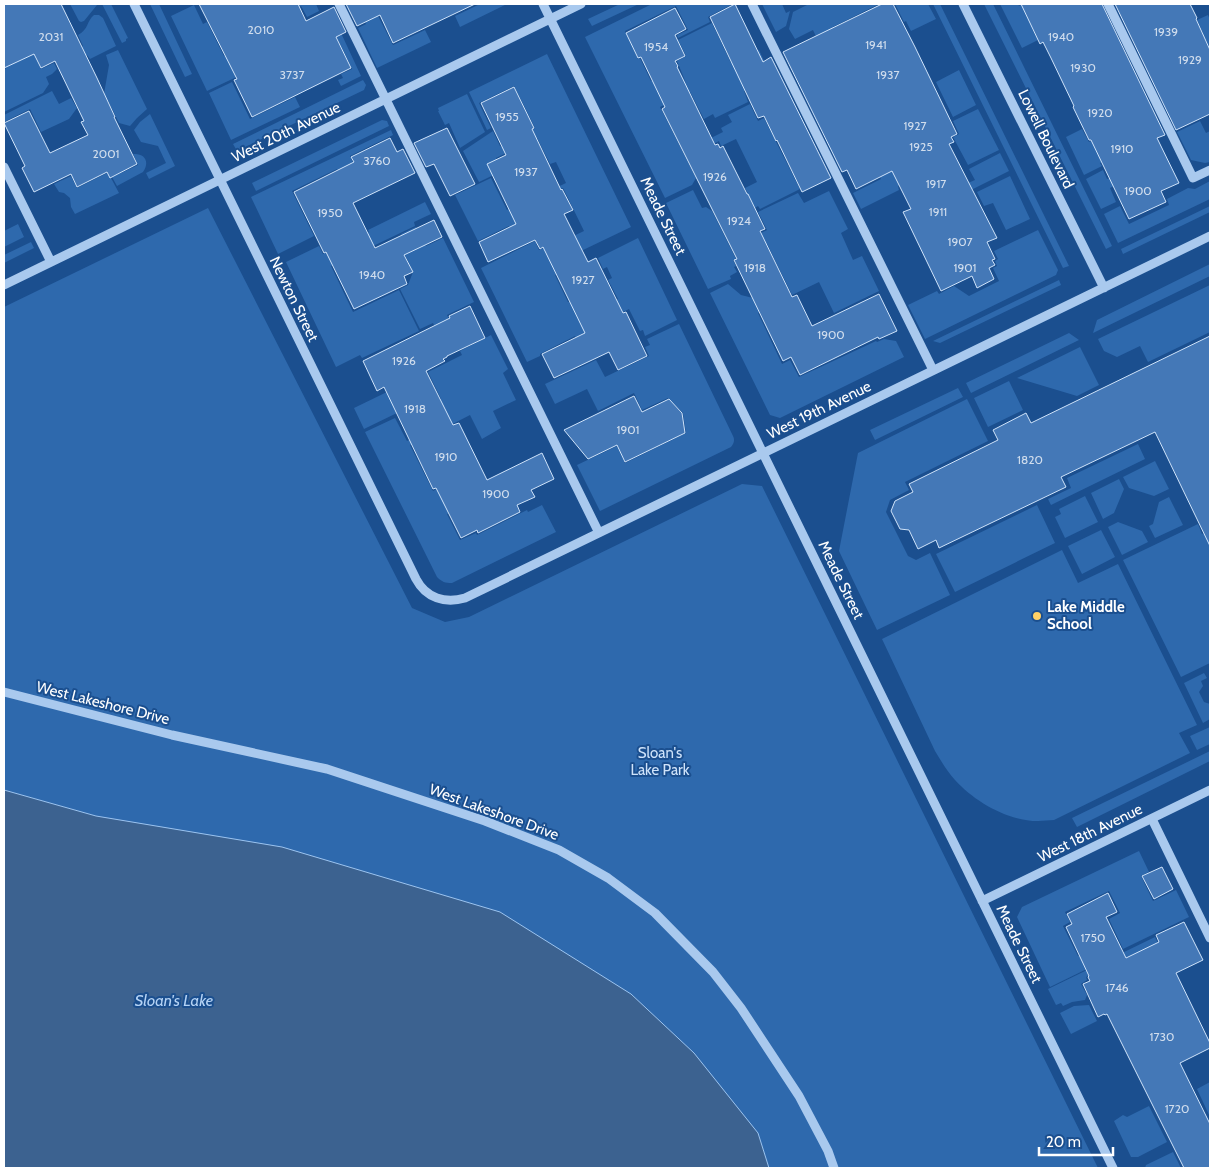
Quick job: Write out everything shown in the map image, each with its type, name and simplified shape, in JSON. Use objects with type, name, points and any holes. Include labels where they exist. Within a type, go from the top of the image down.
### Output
[{"type":"street","name":"Newton Street","points":[[134,4],[416,579],[423,590],[438,599]]},
{"type":"street","points":[[339,4],[599,533]]},
{"type":"street","name":"Meade Street","points":[[543,4],[1114,1168]]},
{"type":"street","name":"West 20th Avenue","points":[[4,285],[581,4]]},
{"type":"street","points":[[752,4],[933,370]]},
{"type":"street","name":"Lowell Boulevard","points":[[963,4],[1104,288]]},
{"type":"street","points":[[1108,4],[1194,178],[1210,170]]},
{"type":"street","points":[[4,166],[51,262]]},
{"type":"street","name":"West 19th Avenue","points":[[438,599],[452,601],[465,598],[1210,236]]},
{"type":"street","name":"West Lakeshore Drive","points":[[4,692],[172,735],[327,769],[485,821],[559,850],[600,873],[655,913],[713,972],[741,1008],[799,1096],[828,1151],[834,1168]]},
{"type":"street","name":"West 18th Avenue","points":[[982,901],[1210,790]]},
{"type":"street","points":[[1152,819],[1210,938]]},
{"type":"green space","points":[[70,4],[96,4],[97,5],[81,22]]},
{"type":"green space","points":[[102,4],[111,4],[128,38],[126,41],[122,43]]},
{"type":"green space","points":[[150,4],[159,4],[192,74],[185,77]]},
{"type":"green space","points":[[275,4],[316,4],[319,11],[307,17],[301,6],[283,15],[279,13]]},
{"type":"green space","points":[[480,4],[507,4],[460,27],[455,16]]},
{"type":"green space","points":[[620,4],[639,4],[592,26],[588,19]]},
{"type":"green space","points":[[652,4],[733,4],[708,17],[710,22],[678,38],[677,35],[688,30],[676,6],[625,31],[651,81],[678,68],[686,83],[677,61],[686,56],[678,40],[712,23],[731,63],[759,50],[772,78],[744,91],[748,102],[715,118],[713,114],[704,119],[690,92],[660,107],[696,178],[692,185],[665,198],[585,37]]},
{"type":"green space","points":[[762,4],[782,4],[786,13],[790,11],[786,26],[776,32]]},
{"type":"green space","points":[[809,4],[877,5],[833,27],[834,29],[821,47],[813,30],[795,39],[789,29],[793,12]]},
{"type":"green space","points":[[895,4],[928,4],[936,19],[911,31]]},
{"type":"green space","points":[[933,4],[940,4],[1069,266],[1063,268]]},
{"type":"green space","points":[[984,4],[993,4],[1112,246],[1106,249]]},
{"type":"green space","points":[[1000,4],[1018,4],[1019,6],[1022,4],[1056,16],[1032,28],[1038,40],[1022,48]]},
{"type":"green space","points":[[194,5],[203,24],[207,22],[224,56],[255,41],[266,63],[207,91],[171,16]]},
{"type":"green space","points":[[376,12],[393,45],[425,30],[431,42],[377,68],[358,28],[366,24],[364,19]]},
{"type":"green space","points":[[94,15],[99,15],[103,18],[116,46],[90,59],[87,55],[82,57],[77,50],[83,46],[78,35],[84,30]]},
{"type":"green space","points":[[1208,15],[1210,20],[1210,49],[1206,40],[1159,63],[1156,56],[1203,33],[1197,20]]},
{"type":"green space","points":[[16,17],[41,69],[54,63],[57,69],[46,77],[49,84],[43,93],[4,112],[4,70],[6,68],[4,63],[4,23]]},
{"type":"green space","points":[[341,33],[361,76],[341,86],[338,80],[343,78],[341,74],[352,69],[336,36]]},
{"type":"green space","points":[[118,50],[147,109],[130,126],[119,123],[108,101],[82,114],[104,94],[109,65],[106,55]]},
{"type":"green space","points":[[547,54],[631,227],[556,263],[548,248],[584,231],[563,188],[527,205],[526,202],[566,183],[556,162],[550,164],[537,138],[535,139],[530,130],[535,128],[514,86],[479,103],[491,128],[487,130],[469,92]]},
{"type":"green space","points":[[959,70],[976,105],[953,117],[936,82]]},
{"type":"green space","points":[[363,80],[366,85],[364,90],[237,151],[233,144]]},
{"type":"green space","points":[[232,82],[250,119],[295,97],[300,107],[231,140],[209,93]]},
{"type":"green space","points":[[845,82],[902,184],[898,186],[899,190],[861,209],[853,193],[881,179],[859,135]]},
{"type":"green space","points":[[52,91],[59,104],[71,98],[77,108],[69,119],[41,132],[30,109],[4,122],[4,115]]},
{"type":"green space","points":[[467,94],[485,132],[460,148],[449,123],[445,125],[438,108]]},
{"type":"green space","points":[[750,104],[758,121],[764,118],[800,189],[760,209],[758,206],[755,208],[745,188],[757,182],[736,139],[721,146],[719,141],[688,157],[685,151],[723,132],[721,128],[732,122],[728,115]]},
{"type":"green space","points":[[978,109],[999,150],[968,165],[953,137],[959,134],[953,121]]},
{"type":"green space","points":[[150,114],[175,166],[149,179],[146,173],[166,163],[158,146],[141,142],[134,130]]},
{"type":"green space","points":[[382,120],[387,121],[389,126],[256,191],[252,183]]},
{"type":"green space","points":[[1200,121],[1206,133],[1210,131],[1210,162],[1205,163],[1191,160],[1177,132]]},
{"type":"green space","points":[[1082,129],[1089,142],[1116,129],[1104,161],[1100,163],[1102,166],[1084,175],[1066,137]]},
{"type":"green space","points":[[391,130],[393,135],[350,156],[357,171],[342,178],[337,169],[292,191],[314,236],[278,254],[251,197]]},
{"type":"green space","points":[[493,131],[500,146],[510,151],[496,158],[502,171],[479,182],[463,151]]},
{"type":"green space","points":[[1000,153],[1009,171],[965,193],[961,186],[975,180],[969,169]]},
{"type":"green space","points":[[133,154],[141,155],[145,159],[146,165],[143,172],[117,186],[112,177],[138,165]]},
{"type":"green space","points":[[1103,170],[1107,179],[1114,176],[1141,173],[1110,188],[1116,202],[1101,209],[1086,179]]},
{"type":"green space","points":[[107,173],[119,193],[75,214],[71,207],[70,198],[64,193],[59,192],[54,184],[71,176],[77,188]]},
{"type":"green space","points":[[1010,176],[1030,219],[1006,230],[993,203],[984,206],[977,192]]},
{"type":"green space","points":[[491,178],[507,210],[524,202],[534,240],[519,247],[509,226],[478,241],[455,195]]},
{"type":"green space","points":[[1210,181],[1210,199],[1118,243],[1104,214],[1120,206],[1129,224],[1169,205],[1167,199],[1188,188],[1195,189]]},
{"type":"green space","points":[[693,190],[702,208],[706,207],[712,211],[736,259],[733,260],[737,272],[730,276],[731,279],[708,289],[666,203]]},
{"type":"green space","points":[[829,191],[848,229],[841,233],[853,260],[862,256],[879,291],[834,313],[819,282],[792,295],[767,244],[738,258],[732,247],[767,230],[758,212],[798,193],[804,203]]},
{"type":"green space","points":[[425,202],[431,214],[414,222],[415,226],[331,266],[353,312],[399,290],[419,331],[362,358],[360,355],[336,367],[286,262],[319,246],[323,254]]},
{"type":"green space","points":[[1210,206],[1210,212],[1123,254],[1121,249]]},
{"type":"green space","name":"Sloan's Lake Park","points":[[208,208],[412,608],[445,622],[469,617],[742,484],[762,486],[1098,1168],[769,1168],[758,1133],[96,816],[4,790],[4,307]]},
{"type":"green space","points":[[18,224],[24,237],[4,247],[4,231]]},
{"type":"green space","points":[[416,227],[426,246],[443,238],[474,302],[447,315],[462,347],[448,354],[433,323],[420,329],[400,289],[408,285],[413,272],[404,253],[409,250],[401,234]]},
{"type":"green space","points":[[1038,230],[1058,270],[1056,275],[925,339],[908,305],[937,291],[939,294],[954,286],[969,296],[999,281],[993,268],[997,266],[995,261],[998,259],[994,251]]},
{"type":"green space","points":[[638,238],[677,320],[645,336],[643,330],[640,331],[629,309],[607,320],[601,308],[618,299],[608,280],[612,278],[607,267],[603,269],[598,258]]},
{"type":"green space","points":[[535,241],[539,250],[546,247],[558,274],[555,275],[568,302],[597,303],[584,354],[575,336],[527,362],[481,268]]},
{"type":"green space","points":[[31,242],[34,248],[4,263],[4,255]]},
{"type":"green space","points":[[1210,264],[1210,276],[1093,333],[1097,320]]},
{"type":"green space","points":[[1059,280],[1061,285],[940,343],[933,341]]},
{"type":"green space","points":[[728,284],[741,295],[753,298],[791,297],[758,313],[782,364],[790,360],[799,377],[884,339],[896,341],[904,357],[780,418],[770,415],[710,293]]},
{"type":"green space","points":[[1210,285],[1210,332],[1148,362],[1140,346],[1117,357],[1104,351],[1098,339]]},
{"type":"green space","points":[[679,324],[733,436],[733,443],[731,447],[600,511],[577,465],[617,446],[625,463],[686,433],[683,413],[668,398],[642,410],[634,393],[598,411],[587,389],[555,404],[545,384],[596,360],[605,377],[649,356],[645,347],[650,345],[647,339]]},
{"type":"green space","points":[[1069,333],[1079,340],[971,393],[966,383]]},
{"type":"green space","points":[[491,335],[508,369],[503,373],[516,400],[493,411],[501,428],[482,439],[470,415],[443,429],[431,404],[441,399],[428,372],[462,355],[460,351]]},
{"type":"green space","points":[[1080,347],[1099,385],[1077,396],[1017,378]]},
{"type":"green space","points":[[1009,381],[1023,410],[988,427],[974,398]]},
{"type":"green space","points":[[958,388],[963,397],[875,440],[870,430]]},
{"type":"green space","points":[[389,391],[399,412],[364,429],[354,408]]},
{"type":"green space","points":[[967,399],[988,441],[905,482],[909,490],[890,500],[886,512],[908,556],[916,560],[930,553],[950,595],[877,630],[839,551],[858,453]]},
{"type":"green space","points":[[395,418],[407,441],[440,425],[441,429],[410,445],[433,491],[443,486],[452,512],[447,514],[460,540],[476,533],[477,535],[527,510],[528,512],[542,505],[556,532],[452,583],[440,580],[365,432]]},
{"type":"green space","points":[[1138,444],[1145,459],[1051,505],[1048,499],[1071,488],[1067,478]]},
{"type":"green space","points":[[1155,461],[1169,489],[1154,496],[1129,488],[1123,477]]},
{"type":"green space","points":[[1119,479],[1124,489],[1114,513],[1103,519],[1091,493]]},
{"type":"green space","points":[[1085,496],[1098,522],[1065,538],[1055,517],[1061,514],[1059,509]]},
{"type":"green space","points":[[1169,497],[1183,525],[1155,538],[1149,526],[1153,524],[1159,502]]},
{"type":"green space","points":[[1037,505],[1055,543],[955,592],[936,554]]},
{"type":"green space","points":[[1118,522],[1142,531],[1148,542],[1122,555],[1108,527]]},
{"type":"green space","points":[[1198,524],[1202,534],[1207,532],[1210,539],[1210,663],[1181,677],[1123,560]]},
{"type":"green space","points":[[1101,530],[1115,557],[1082,574],[1068,546]]},
{"type":"green space","points":[[1062,550],[1078,583],[1118,564],[1197,725],[1179,733],[1190,753],[1054,820],[1027,820],[1004,814],[982,803],[952,777],[935,751],[882,639]]},
{"type":"green space","points":[[1204,673],[1207,678],[1201,681],[1203,686],[1199,692],[1204,702],[1210,704],[1210,719],[1203,723],[1184,683]]},
{"type":"green space","points":[[1210,727],[1210,744],[1197,750],[1190,736]]},
{"type":"green space","points":[[1210,751],[1210,761],[1077,827],[1072,818]]},
{"type":"green space","points":[[1139,851],[1149,872],[1141,876],[1153,901],[1176,890],[1189,917],[1123,949],[1109,919],[1120,913],[1109,891],[1065,912],[1070,922],[1063,926],[1078,956],[1084,954],[1093,966],[1050,987],[1017,917],[1022,907]]},
{"type":"green space","points":[[1155,937],[1167,962],[1141,968],[1134,954],[1086,977],[1087,980],[1081,984],[1087,995],[1085,1000],[1063,1006],[1061,1003],[1056,1005],[1048,989]]},
{"type":"green space","points":[[1089,1005],[1097,1021],[1071,1034],[1060,1013],[1074,1006]]},
{"type":"green space","points":[[1210,1082],[1210,1117],[1197,1089]]},
{"type":"green space","points":[[1149,1106],[1167,1142],[1138,1157],[1131,1157],[1114,1121],[1123,1115],[1127,1117]]},
{"type":"green space","points":[[1173,1152],[1181,1168],[1145,1168],[1146,1165]]},
{"type":"water","name":"Sloan's Lake","points":[[4,790],[96,816],[282,847],[500,912],[631,994],[694,1053],[758,1133],[769,1168],[4,1168]]},
{"type":"building","points":[[4,4],[61,4],[137,164],[110,178],[107,172],[77,187],[71,174],[34,192],[22,168],[25,166],[4,123],[29,111],[50,153],[88,135],[81,122],[84,121],[55,61],[41,68],[34,54],[4,68]]},
{"type":"building","points":[[199,4],[298,4],[306,21],[334,7],[346,32],[336,37],[351,68],[252,117],[234,80],[237,79]]},
{"type":"building","points":[[346,4],[475,4],[393,43],[380,15],[357,26]]},
{"type":"building","points":[[735,4],[763,62],[771,57],[831,178],[802,192],[764,116],[758,118],[710,17]]},
{"type":"building","points":[[882,4],[893,4],[915,47],[957,134],[951,137],[954,142],[949,144],[997,238],[987,242],[995,259],[992,260],[995,265],[989,268],[994,279],[977,288],[972,276],[941,291],[903,212],[911,209],[892,171],[856,189],[847,170],[842,172],[783,52]]},
{"type":"building","points":[[1021,4],[1102,4],[1165,135],[1157,138],[1179,183],[1161,191],[1166,202],[1129,219],[1043,42],[1040,44]]},
{"type":"building","points":[[1115,4],[1190,4],[1210,50],[1210,114],[1176,130]]},
{"type":"building","points":[[675,8],[686,29],[675,35],[685,56],[675,61],[677,67],[715,145],[718,144],[720,148],[723,146],[748,194],[765,229],[760,231],[792,297],[797,295],[812,326],[879,294],[897,331],[879,339],[878,337],[800,375],[791,357],[783,361],[734,260],[737,259],[662,109],[665,107],[641,57],[638,58],[626,33]]},
{"type":"building","points":[[514,87],[561,190],[573,210],[564,214],[588,262],[596,258],[623,313],[626,312],[647,356],[618,370],[609,352],[554,378],[542,354],[585,333],[543,247],[540,249],[535,240],[488,262],[479,242],[516,224],[487,164],[506,155],[481,103]]},
{"type":"building","points":[[447,128],[475,184],[450,196],[434,164],[426,167],[414,143]]},
{"type":"building","points":[[390,138],[397,152],[403,149],[415,173],[353,203],[375,248],[434,220],[442,237],[404,255],[413,272],[404,276],[407,284],[354,309],[294,192],[354,162],[351,157]]},
{"type":"building","points":[[470,306],[485,338],[447,356],[443,359],[445,361],[426,371],[453,425],[459,423],[487,480],[542,453],[554,479],[531,490],[535,497],[517,505],[520,512],[478,533],[477,530],[461,538],[436,488],[433,489],[384,387],[377,391],[363,361],[450,318],[449,316]]},
{"type":"building","points":[[1210,336],[1210,546],[1155,432],[1061,477],[1066,487],[939,548],[936,540],[918,549],[909,530],[900,529],[891,511],[895,501],[913,492],[909,484],[998,440],[993,430],[1026,413],[1031,423]]},
{"type":"building","points":[[634,396],[642,412],[669,399],[682,413],[685,433],[625,462],[617,445],[588,459],[564,430]]},
{"type":"building","points":[[1162,867],[1173,889],[1154,899],[1142,876]]},
{"type":"building","points":[[1108,893],[1117,912],[1106,917],[1126,958],[1159,942],[1156,935],[1184,922],[1203,960],[1176,973],[1210,1043],[1210,1048],[1180,1063],[1210,1124],[1210,1168],[1184,1168],[1107,1014],[1098,1017],[1083,984],[1090,981],[1089,976],[1066,927],[1072,924],[1067,914]]},
{"type":"place","name":"Lake Middle School","points":[[1037,616]]}]
